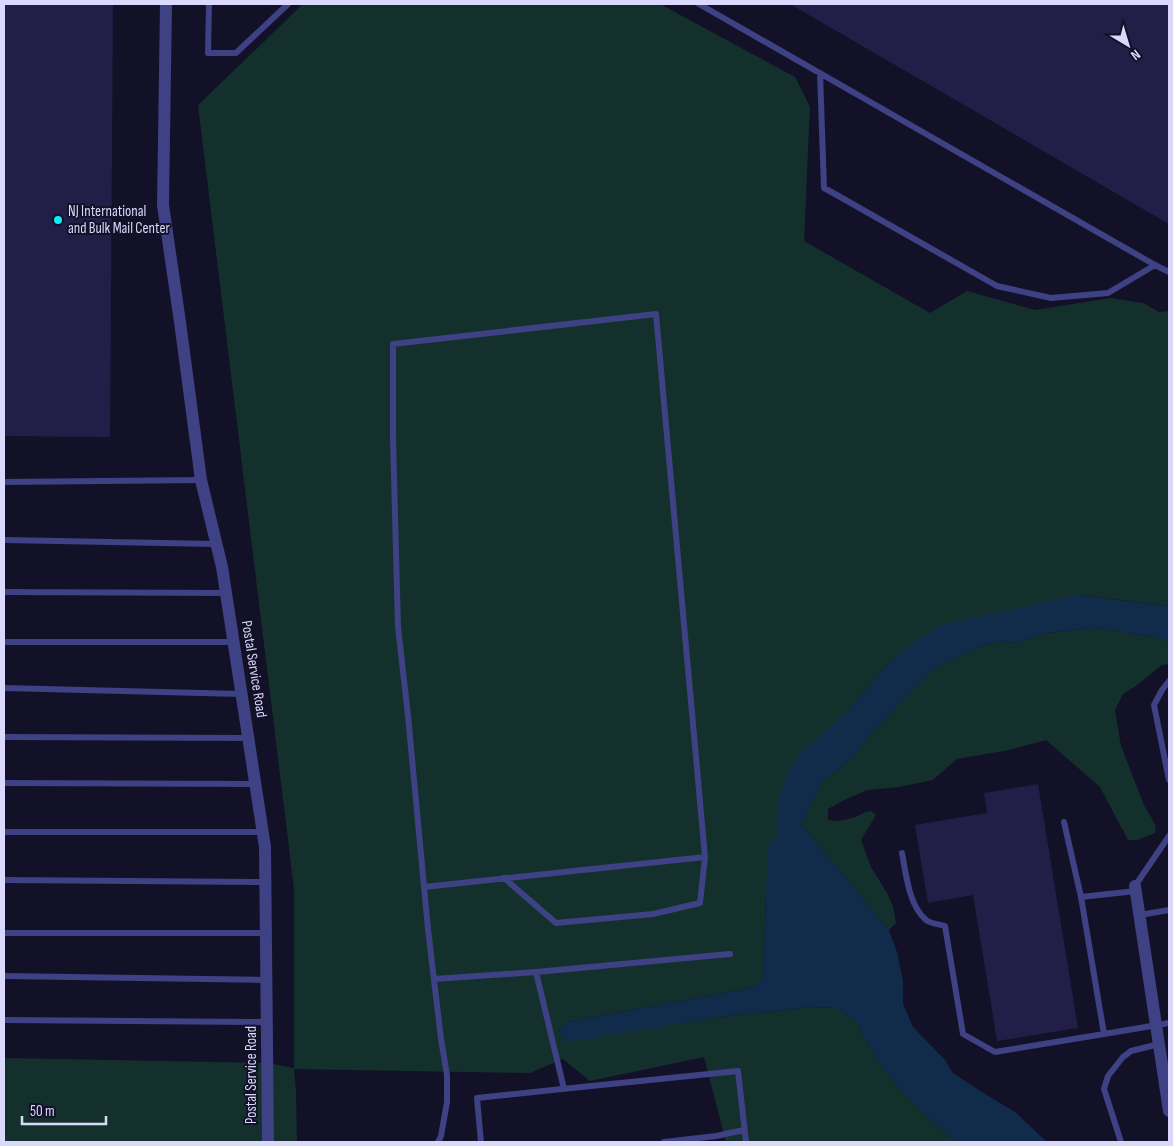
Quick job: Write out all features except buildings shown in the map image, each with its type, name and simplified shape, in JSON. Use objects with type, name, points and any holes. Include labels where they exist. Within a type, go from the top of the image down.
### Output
[{"type":"street","name":"Postal Service Road","points":[[166,4],[163,205],[201,480],[222,567],[265,847],[268,1142]]},
{"type":"street","points":[[1136,888],[1156,1025],[1163,1052],[1169,1111]]},
{"type":"lane","points":[[209,4],[208,53],[236,53],[288,4]]},
{"type":"lane","points":[[700,4],[1169,272]]},
{"type":"lane","points":[[820,73],[824,188],[997,286],[1051,298],[1108,293],[1155,265]]},
{"type":"lane","points":[[438,1142],[448,1102],[448,1075],[434,979],[398,627],[393,438],[393,344],[656,314],[705,857],[700,903],[653,914],[556,923],[504,878]]},
{"type":"lane","points":[[4,482],[201,480]]},
{"type":"lane","points":[[4,540],[216,544]]},
{"type":"lane","points":[[4,592],[226,593]]},
{"type":"lane","points":[[4,642],[233,642]]},
{"type":"lane","points":[[1169,681],[1154,705],[1169,780]]},
{"type":"lane","points":[[4,688],[241,694]]},
{"type":"lane","points":[[4,737],[248,738]]},
{"type":"lane","points":[[4,783],[255,784]]},
{"type":"lane","points":[[1064,822],[1082,897],[1104,1034]]},
{"type":"lane","points":[[4,832],[263,832]]},
{"type":"lane","points":[[1082,897],[1136,888],[1169,836]]},
{"type":"lane","points":[[902,853],[909,887],[917,910],[928,921],[945,926],[963,1034],[995,1052],[1169,1022]]},
{"type":"lane","points":[[424,887],[705,857]]},
{"type":"lane","points":[[4,880],[265,882]]},
{"type":"lane","points":[[1140,915],[1169,910]]},
{"type":"lane","points":[[4,932],[266,933]]},
{"type":"lane","points":[[434,979],[536,972],[730,954]]},
{"type":"lane","points":[[536,972],[564,1088]]},
{"type":"lane","points":[[4,976],[266,980]]},
{"type":"lane","points":[[4,1020],[267,1022]]},
{"type":"lane","points":[[1121,1142],[1104,1089],[1108,1076],[1123,1057],[1131,1051],[1163,1052]]},
{"type":"lane","points":[[481,1142],[476,1098],[738,1071],[746,1142]]},
{"type":"lane","points":[[664,1142],[716,1136],[744,1130]]},
{"type":"green space","points":[[303,4],[660,4],[795,77],[810,107],[804,241],[930,313],[967,291],[1035,310],[1111,298],[1143,303],[1159,312],[1169,311],[1169,606],[1079,595],[891,661],[848,711],[777,821],[777,838],[766,891],[762,981],[751,988],[567,1022],[559,1030],[565,1041],[721,1017],[811,1007],[838,1008],[859,1026],[878,1060],[901,1090],[957,1142],[726,1142],[704,1057],[590,1081],[563,1059],[530,1073],[294,1069],[297,1142],[4,1142],[4,1058],[267,1063],[294,1068],[294,889],[198,105]]},
{"type":"green space","points":[[1089,628],[1154,637],[1169,642],[1169,664],[1162,665],[1123,694],[1115,710],[1121,746],[1144,805],[1156,826],[1155,833],[1137,840],[1128,840],[1100,787],[1046,740],[1009,750],[957,759],[933,780],[899,787],[868,790],[828,809],[828,820],[845,820],[871,811],[876,815],[861,840],[871,867],[893,906],[896,923],[889,930],[801,824],[822,782],[857,753],[867,738],[935,668],[987,644],[1004,641],[1020,642],[1047,633]]},
{"type":"water","points":[[1079,595],[1169,606],[1169,642],[1154,637],[1089,628],[1047,633],[1020,642],[1004,641],[987,644],[963,654],[935,668],[867,738],[857,753],[822,782],[801,824],[889,930],[897,952],[903,981],[903,1004],[913,1027],[945,1060],[953,1073],[1015,1112],[1047,1142],[957,1142],[901,1090],[878,1060],[859,1026],[838,1008],[811,1007],[721,1017],[565,1042],[559,1030],[567,1022],[751,988],[762,981],[769,844],[777,838],[780,794],[789,772],[800,754],[848,711],[891,661],[917,640],[941,625]]},
{"type":"place","name":"NJ International and Bulk Mail Center","points":[[58,220]]}]
